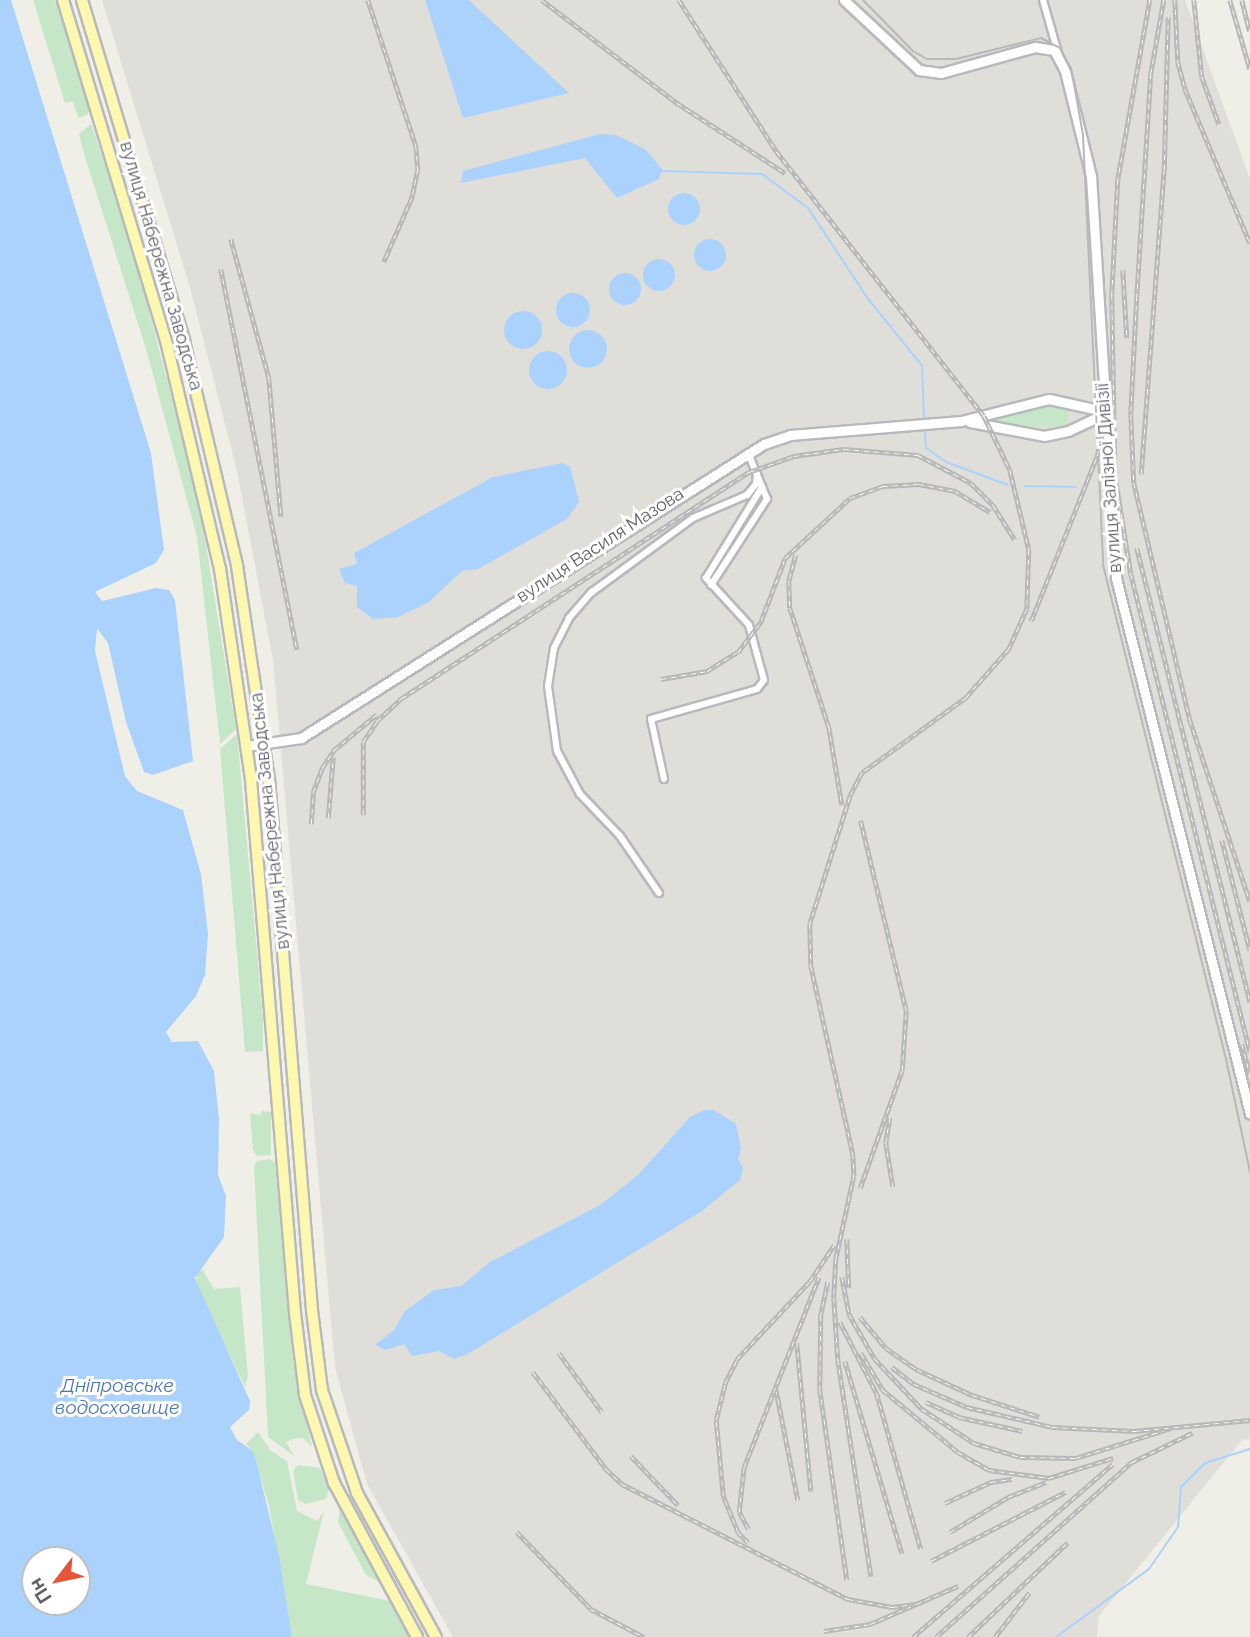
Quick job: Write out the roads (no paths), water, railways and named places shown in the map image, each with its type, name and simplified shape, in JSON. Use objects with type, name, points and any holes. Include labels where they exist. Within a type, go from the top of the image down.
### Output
[{"type":"main road","name":"вулиця Набережна Заводська","points":[[63,0],[129,209],[203,488],[247,746],[303,1384],[334,1483],[416,1637]]},
{"type":"main road","name":"вулиця Набережна Заводська","points":[[82,0],[146,204],[219,484],[237,566],[265,744],[312,1310],[322,1391],[357,1493],[436,1637]]},
{"type":"street","points":[[844,0],[907,64],[929,73],[1029,48],[1048,48],[1058,55]]},
{"type":"street","name":"вулиця Залізної Дивізії","points":[[1043,0],[1087,146],[1091,176],[1103,413],[1116,578],[1250,1114]]},
{"type":"street","name":"вулиця Василя Мазова","points":[[247,746],[301,738],[748,452],[790,435],[961,421],[1049,399],[1103,413]]},
{"type":"street","name":"вулиця Василя Мазова","points":[[961,421],[1044,436],[1068,431],[1103,413]]},
{"type":"street","points":[[664,779],[651,719],[757,689],[764,680],[749,625],[712,584],[767,499],[748,452]]},
{"type":"street","points":[[659,893],[620,836],[568,777],[556,751],[548,686],[554,648],[569,618],[592,592],[693,518],[747,495],[756,484],[757,474]]},
{"type":"water","name":"Дніпровське водосховище","points":[[0,0],[11,0],[151,453],[164,550],[156,563],[95,592],[102,601],[156,588],[169,590],[175,600],[193,761],[153,775],[144,772],[126,722],[108,643],[97,628],[95,651],[125,776],[137,791],[183,810],[201,874],[208,934],[205,975],[196,996],[166,1032],[172,1042],[198,1041],[214,1071],[219,1119],[218,1175],[226,1196],[224,1237],[195,1278],[250,1401],[249,1410],[230,1427],[237,1440],[253,1451],[257,1464],[279,1556],[292,1637],[0,1637]]},
{"type":"water","points":[[425,0],[469,0],[569,93],[463,118]]},
{"type":"water","points":[[600,134],[616,135],[645,149],[662,169],[659,179],[617,198],[585,158],[461,183],[463,171]]},
{"type":"water","points":[[684,193],[695,198],[700,209],[695,220],[684,225],[673,220],[668,209],[673,198]]},
{"type":"water","points":[[710,239],[721,244],[726,255],[721,266],[710,271],[699,266],[694,255],[699,244]]},
{"type":"water","points":[[659,259],[670,264],[675,275],[670,286],[659,291],[648,286],[643,275],[648,264]]},
{"type":"water","points":[[625,273],[636,278],[641,289],[636,300],[625,305],[614,300],[609,289],[614,278]]},
{"type":"water","points":[[573,293],[585,298],[590,310],[585,322],[573,327],[561,322],[556,310],[561,298]]},
{"type":"water","points":[[523,311],[536,317],[542,330],[536,343],[523,349],[510,343],[504,330],[510,317]]},
{"type":"water","points":[[588,330],[601,336],[607,349],[601,362],[588,368],[575,362],[569,349],[575,336]]},
{"type":"water","points":[[548,351],[561,357],[567,370],[561,383],[548,389],[535,383],[529,370],[535,357]]},
{"type":"water","points":[[562,463],[570,466],[579,502],[567,519],[478,569],[462,571],[429,602],[398,617],[373,619],[357,607],[357,586],[345,583],[339,569],[357,564],[354,553],[493,477]]},
{"type":"water","points":[[704,1110],[714,1110],[736,1124],[741,1149],[738,1159],[743,1168],[740,1180],[702,1211],[468,1354],[454,1359],[439,1351],[412,1356],[404,1344],[386,1350],[375,1345],[394,1330],[405,1311],[434,1290],[461,1286],[490,1262],[600,1205],[638,1175],[690,1117]]},
{"type":"waterway","points":[[662,171],[762,174],[808,208],[869,300],[922,366],[924,418]]},
{"type":"waterway","points":[[925,431],[926,448],[946,462],[1008,485]]},
{"type":"waterway","points":[[1025,486],[1076,487]]},
{"type":"waterway","points":[[1056,1637],[1149,1569],[1178,1527],[1181,1487],[1205,1463],[1250,1449]]},
{"type":"tram line","points":[[863,0],[913,51],[927,59],[956,59],[1041,38],[1060,48],[1072,73],[1083,135],[1103,565],[1226,1059],[1250,1172]]},
{"type":"railway","points":[[368,0],[416,146],[418,170],[412,198],[384,262]]},
{"type":"railway","points":[[542,0],[677,103],[785,173]]},
{"type":"railway","points":[[679,0],[777,152],[984,416],[1010,470],[1029,550],[1027,609],[1009,649],[966,698],[862,773],[850,797],[810,924],[811,966],[853,1154],[854,1176],[836,1259],[834,1298],[838,1360],[871,1576]]},
{"type":"railway","points":[[1150,0],[1118,180],[1112,295],[1115,474],[1131,574],[1250,1052]]},
{"type":"railway","points":[[1164,0],[1151,74],[1137,296],[1131,415],[1134,483],[1190,720],[1250,901]]},
{"type":"railway","points":[[1175,0],[1178,62],[1185,89],[1250,243]]},
{"type":"railway","points":[[1194,0],[1202,77],[1219,124]]},
{"type":"railway","points":[[1230,0],[1250,69]]},
{"type":"railway","points":[[1242,0],[1250,31]]},
{"type":"railway","points":[[1141,474],[1164,170],[1168,17]]},
{"type":"railway","points":[[231,239],[269,378],[281,516]]},
{"type":"railway","points":[[221,269],[297,649]]},
{"type":"railway","points":[[1123,270],[1127,338]]},
{"type":"railway","points":[[1031,621],[1097,456],[1106,418]]},
{"type":"railway","points":[[363,815],[363,742],[377,721],[402,698],[749,472],[794,456],[844,449],[918,455],[971,483],[993,505],[1015,540]]},
{"type":"railway","points":[[661,679],[707,671],[738,652],[761,621],[785,558],[850,498],[883,486],[919,484],[955,491],[990,512]]},
{"type":"railway","points":[[1137,548],[1250,1002]]},
{"type":"railway","points":[[796,555],[789,581],[790,608],[829,727],[842,805]]},
{"type":"railway","points":[[311,824],[313,792],[322,768],[334,750],[376,715]]},
{"type":"railway","points":[[328,818],[333,757]]},
{"type":"railway","points":[[860,820],[906,1011],[902,1070],[860,1188]]},
{"type":"railway","points":[[1222,840],[1250,950]]},
{"type":"railway","points":[[1242,1044],[1250,1074]]},
{"type":"railway","points":[[890,1118],[886,1143],[893,1186]]},
{"type":"railway","points":[[847,1239],[849,1288]]},
{"type":"railway","points":[[748,1543],[738,1533],[723,1496],[716,1420],[725,1383],[737,1359],[810,1281],[834,1245]]},
{"type":"railway","points":[[748,1529],[739,1512],[744,1467],[819,1277]]},
{"type":"railway","points":[[842,1277],[849,1314],[875,1359],[922,1409],[974,1443],[1020,1457],[1076,1458],[1171,1428]]},
{"type":"railway","points":[[828,1282],[821,1316],[820,1390],[847,1580]]},
{"type":"railway","points":[[860,1317],[886,1348],[918,1370],[972,1395],[1040,1417]]},
{"type":"railway","points":[[840,1322],[877,1394],[921,1549]]},
{"type":"railway","points":[[797,1343],[811,1491]]},
{"type":"railway","points":[[559,1353],[602,1412]]},
{"type":"railway","points":[[861,1353],[883,1390],[958,1452],[989,1470],[1049,1478],[1113,1458]]},
{"type":"railway","points":[[845,1361],[902,1554]]},
{"type":"railway","points":[[892,1367],[914,1384],[967,1407],[1052,1427],[1134,1431],[1250,1420]]},
{"type":"railway","points":[[533,1372],[606,1469],[622,1484],[848,1599],[892,1607],[918,1604]]},
{"type":"railway","points":[[776,1389],[798,1500]]},
{"type":"railway","points":[[926,1402],[959,1417],[1022,1431]]},
{"type":"railway","points":[[936,1637],[1132,1462],[1192,1433]]},
{"type":"railway","points":[[631,1456],[678,1505]]},
{"type":"railway","points":[[913,1637],[1113,1464]]},
{"type":"railway","points":[[945,1503],[991,1482],[1012,1479]]},
{"type":"railway","points":[[950,1532],[1008,1497],[1046,1482]]},
{"type":"railway","points":[[931,1561],[1065,1492]]},
{"type":"railway","points":[[517,1532],[591,1609],[644,1637]]},
{"type":"railway","points":[[968,1637],[1067,1543]]},
{"type":"railway","points":[[824,1631],[870,1624],[958,1586]]},
{"type":"railway","points":[[995,1637],[1029,1593]]}]
